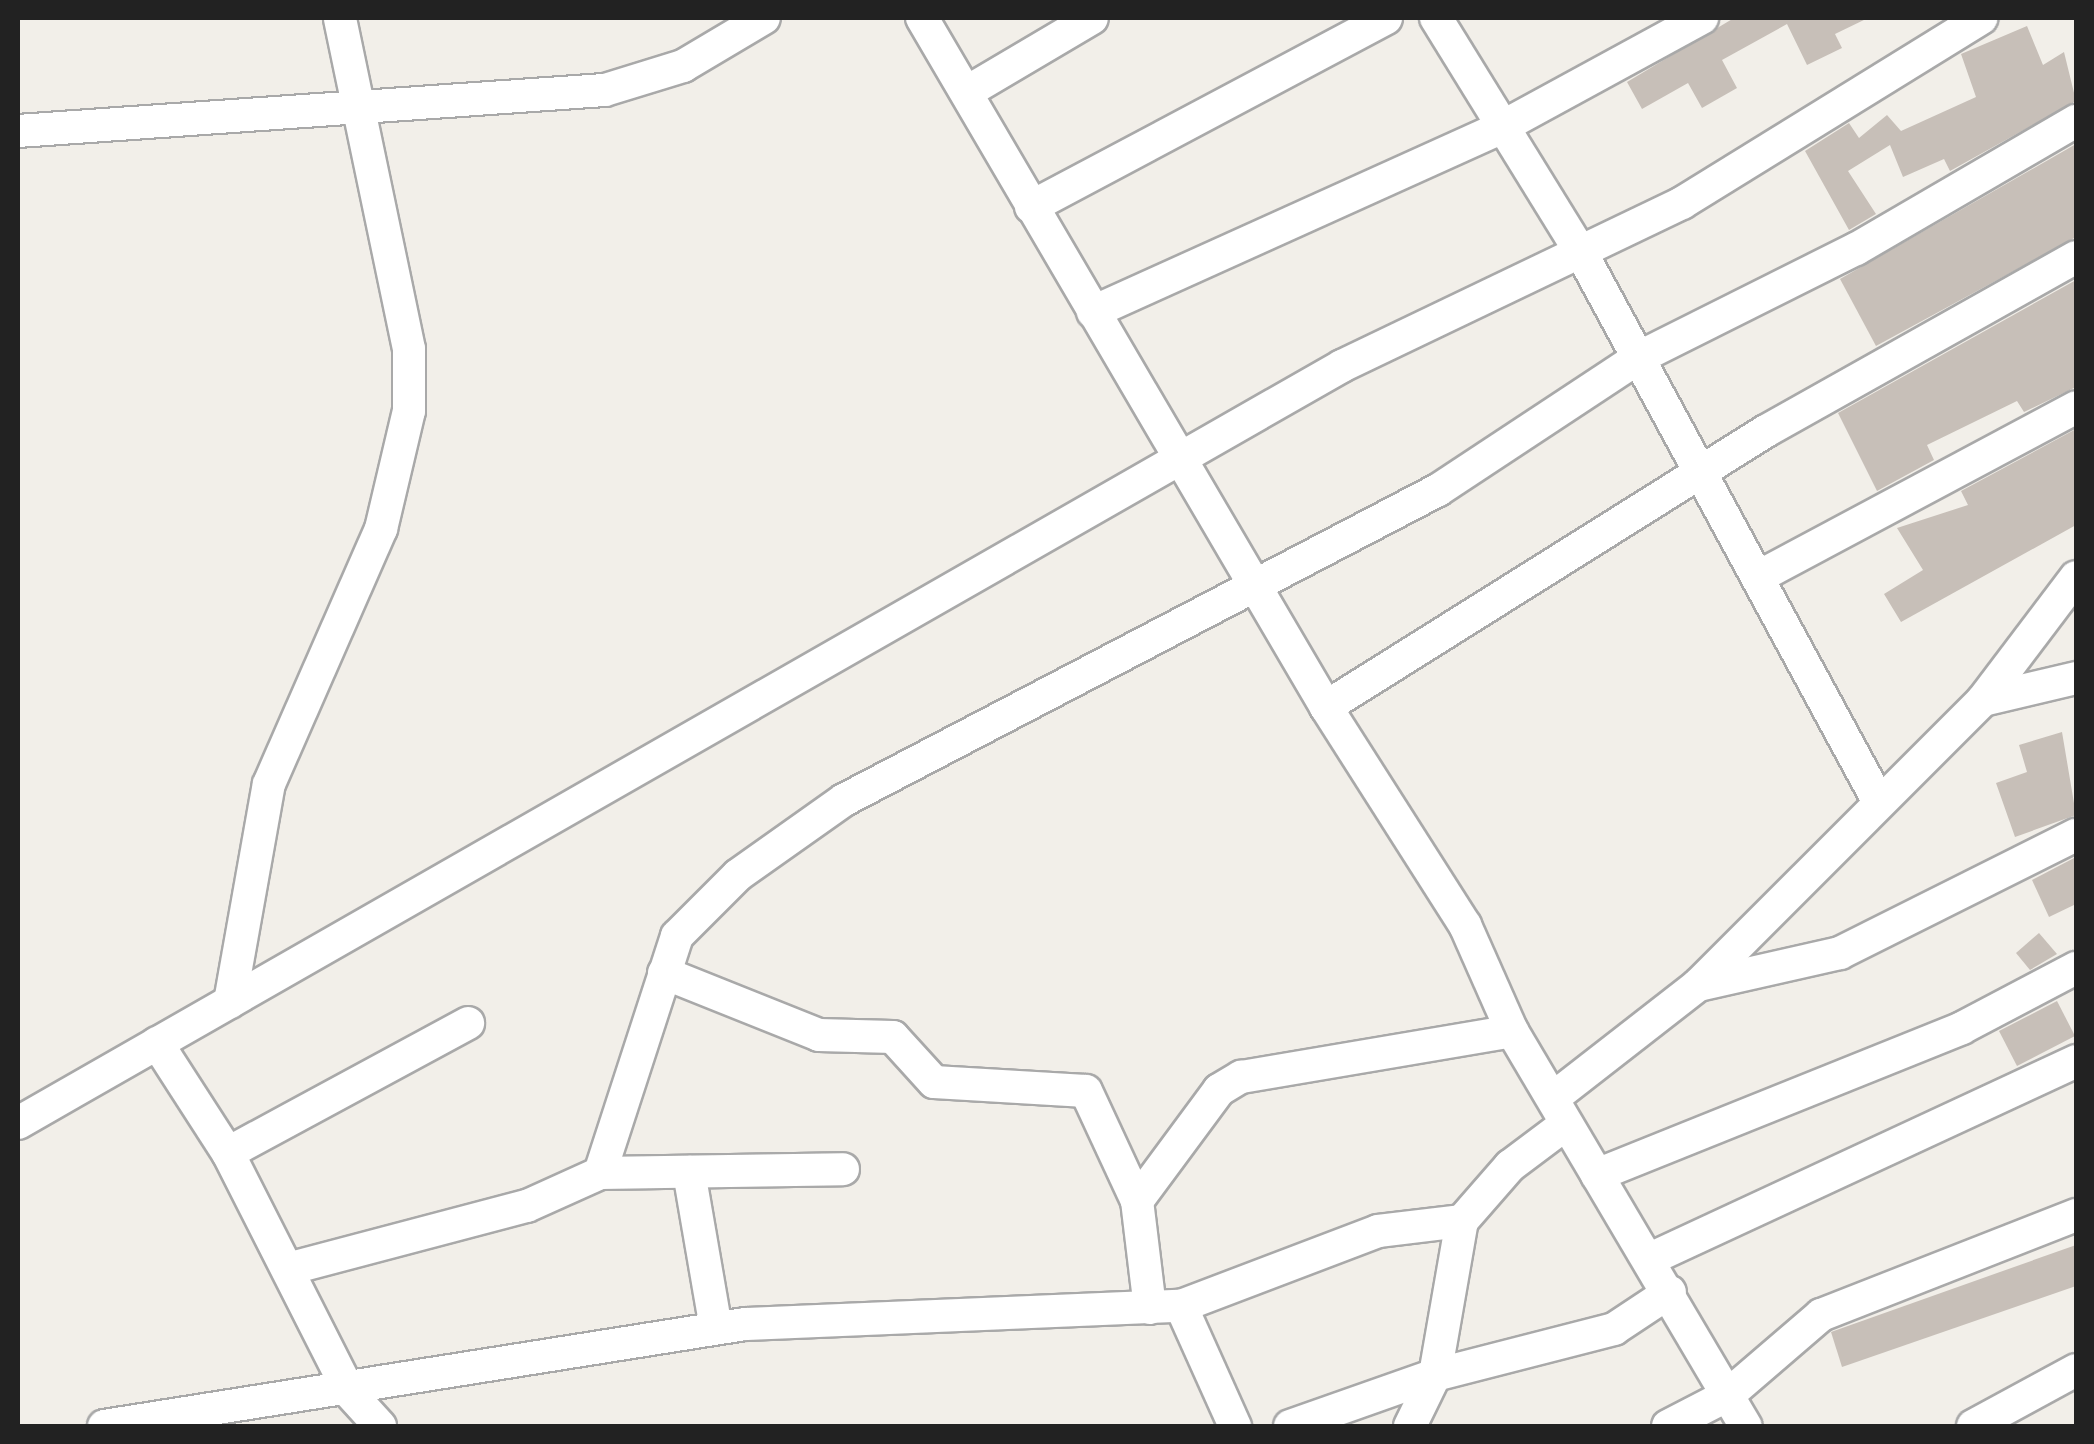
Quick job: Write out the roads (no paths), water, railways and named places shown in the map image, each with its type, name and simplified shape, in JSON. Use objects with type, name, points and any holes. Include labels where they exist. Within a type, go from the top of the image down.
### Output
[{"type":"street","points":[[230,1002],[269,784],[381,529],[409,411],[409,348],[340,18]]},
{"type":"street","points":[[18,131],[361,114],[630,85],[764,18]]},
{"type":"street","points":[[922,18],[1326,708],[1465,925],[1512,1030],[1746,1426]]},
{"type":"street","points":[[967,92],[1092,18]]},
{"type":"street","points":[[1031,207],[1386,18]]},
{"type":"street","points":[[1436,18],[1583,256],[1706,474],[1879,802]]},
{"type":"street","points":[[1093,312],[1502,126],[1702,18]]},
{"type":"street","points":[[18,1122],[1342,366],[1583,256],[1982,18]]},
{"type":"street","points":[[600,1172],[677,936],[738,875],[844,800],[1258,589],[1524,441],[1640,357],[1856,249],[2076,121]]},
{"type":"street","points":[[1326,708],[1706,474],[2076,257]]},
{"type":"street","points":[[1760,576],[2076,407]]},
{"type":"street","points":[[1410,1426],[1435,1374],[1462,1222],[1559,1111],[1698,985],[1983,700],[2076,578]]},
{"type":"street","points":[[1983,700],[2076,678]]},
{"type":"street","points":[[1698,985],[1840,953],[2076,835]]},
{"type":"street","points":[[1597,1176],[1962,1028],[2076,968]]},
{"type":"street","points":[[664,973],[819,1035],[893,1037],[934,1082],[1086,1091],[1137,1201],[1165,1307],[1236,1426]]},
{"type":"street","points":[[228,1154],[468,1023]]},
{"type":"street","points":[[1137,1201],[1219,1090],[1241,1076],[1512,1030]]},
{"type":"street","points":[[157,1043],[228,1154],[348,1392],[380,1426]]},
{"type":"street","points":[[1650,1258],[2076,1061]]},
{"type":"street","points":[[288,1269],[527,1206],[600,1172],[843,1169]]},
{"type":"street","points":[[688,1172],[716,1328]]},
{"type":"street","points":[[1668,1426],[1728,1396],[1821,1316],[2076,1215]]},
{"type":"street","points":[[104,1426],[348,1392],[716,1328],[1165,1307],[1378,1231],[1462,1222]]},
{"type":"street","points":[[1290,1426],[1435,1374],[1614,1329],[1670,1292]]},
{"type":"street","points":[[1973,1426],[2076,1370]]}]
